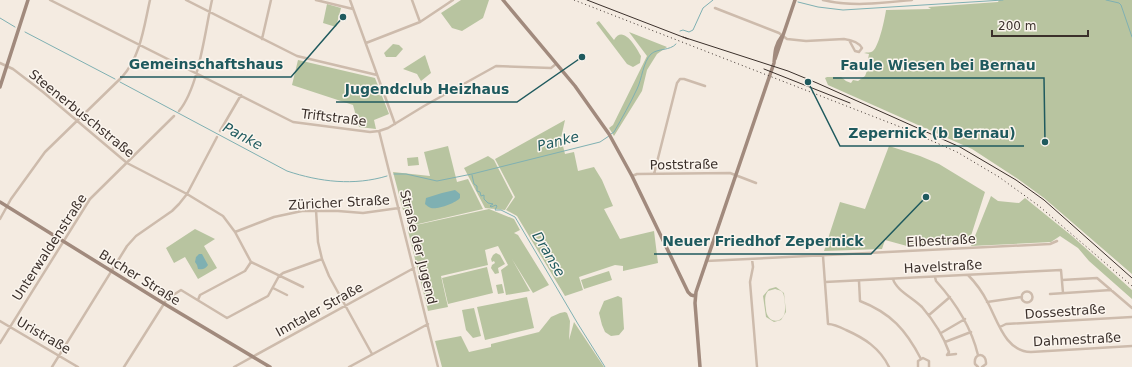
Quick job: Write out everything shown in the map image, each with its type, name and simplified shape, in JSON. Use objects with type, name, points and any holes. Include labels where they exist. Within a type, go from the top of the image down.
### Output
[{"type":"street","points":[[0,87],[28,0]]},
{"type":"street","name":"Triftstraße","points":[[50,0],[293,122],[380,132]]},
{"type":"street","points":[[0,219],[6,206],[40,158],[126,72],[135,58],[140,44],[150,0]]},
{"type":"street","points":[[186,0],[297,56],[377,75]]},
{"type":"street","points":[[178,111],[186,100],[197,73],[212,0]]},
{"type":"street","points":[[262,39],[271,0]]},
{"type":"street","points":[[316,0],[353,10]]},
{"type":"street","points":[[350,0],[395,124]]},
{"type":"street","points":[[412,0],[420,22]]},
{"type":"street","points":[[366,43],[420,22],[453,0]]},
{"type":"street","points":[[504,0],[591,108],[610,135],[632,176],[688,292],[695,296]]},
{"type":"street","points":[[700,367],[695,296],[795,0]]},
{"type":"street","points":[[823,0],[835,3],[855,4],[912,0]]},
{"type":"street","points":[[855,4],[856,0]]},
{"type":"street","points":[[715,8],[779,33],[787,39],[806,41],[849,40],[860,45],[862,48],[861,50],[859,52],[855,51],[849,40]]},
{"type":"street","name":"Steenerbuschstraße","points":[[0,63],[8,66],[43,92],[127,163],[187,194],[223,216],[235,232],[251,262]]},
{"type":"street","points":[[380,132],[496,66],[550,68],[556,64]]},
{"type":"street","points":[[654,174],[677,84],[680,79],[684,79],[706,86]]},
{"type":"street","points":[[220,131],[241,95]]},
{"type":"street","name":"Unterwaldenstraße","points":[[0,343],[90,199],[174,116]]},
{"type":"street","name":"Straße der Jugend","points":[[380,132],[438,367]]},
{"type":"street","points":[[52,367],[127,246],[136,236],[172,211],[187,194],[217,137]]},
{"type":"street","name":"Poststraße","points":[[632,176],[637,174],[730,173],[756,182]]},
{"type":"street","name":"Bucher Straße","points":[[0,202],[164,304],[270,367]]},
{"type":"street","name":"Züricher Straße","points":[[235,232],[274,217],[298,212],[316,210],[363,213],[399,208]]},
{"type":"street","points":[[316,210],[318,242],[322,259],[329,276],[372,354]]},
{"type":"street","name":"Elbestraße","points":[[706,261],[1050,244],[1057,241]]},
{"type":"street","points":[[824,256],[828,324],[838,326],[870,342],[889,367]]},
{"type":"street","points":[[124,367],[168,297],[181,290],[228,318],[268,296],[279,276],[288,270],[322,259]]},
{"type":"street","points":[[752,259],[753,267],[750,282],[757,367]]},
{"type":"street","points":[[198,300],[200,295],[245,271],[251,262],[302,287]]},
{"type":"street","name":"Inntaler Straße","points":[[234,367],[414,268]]},
{"type":"street","name":"Havelstraße","points":[[825,282],[1061,270],[1062,280]]},
{"type":"street","name":"Dahmestraße","points":[[968,275],[988,302],[1005,336],[1017,349],[1024,352],[1132,346]]},
{"type":"street","points":[[935,277],[936,281],[950,297],[965,319],[971,332],[978,355]]},
{"type":"street","points":[[1063,293],[1062,280],[1097,278],[1132,308]]},
{"type":"street","points":[[893,279],[895,286],[913,298],[929,315],[941,333],[949,352],[947,355],[956,354]]},
{"type":"street","points":[[859,281],[860,301],[873,306],[896,322],[905,333],[921,359],[929,361],[929,367]]},
{"type":"street","points":[[273,288],[287,295]]},
{"type":"street","points":[[1050,294],[1111,290]]},
{"type":"street","points":[[1028,292],[1032,293],[1033,297],[1032,300],[1027,302],[1024,301],[1022,297],[1023,293],[1028,292]]},
{"type":"street","points":[[929,315],[950,297]]},
{"type":"street","points":[[988,302],[990,300],[1022,297]]},
{"type":"street","name":"Dossestraße","points":[[1000,327],[1006,324],[1132,317]]},
{"type":"street","points":[[941,333],[965,319]]},
{"type":"street","name":"Uristraße","points":[[0,321],[78,367]]},
{"type":"street","points":[[349,367],[428,324]]},
{"type":"street","points":[[945,342],[971,332]]},
{"type":"street","points":[[978,355],[974,362],[978,367]]},
{"type":"street","points":[[978,355],[984,356],[986,359],[986,364],[982,367]]},
{"type":"street","points":[[918,367],[918,361],[921,359]]},
{"type":"green space","points":[[461,0],[489,0],[483,18],[462,31],[452,28],[441,13]]},
{"type":"green space","points":[[999,0],[1132,0],[1132,274],[1044,198],[972,149],[828,85],[825,78],[827,77],[841,77],[851,83],[853,80],[858,81],[865,76],[870,63],[868,59],[869,54],[864,53],[872,52],[875,48],[881,32],[886,10],[931,9],[928,7],[998,2]]},
{"type":"green space","points":[[327,4],[341,8],[336,27],[323,23]]},
{"type":"green space","points":[[599,21],[614,40],[621,34],[629,39],[641,56],[640,63],[633,67],[627,64],[596,23]]},
{"type":"green space","points":[[629,32],[667,47],[657,54],[647,70],[642,91],[614,136],[609,128],[613,125],[647,56]]},
{"type":"green space","points":[[393,44],[399,45],[403,49],[396,57],[386,57],[384,53]]},
{"type":"green space","points":[[425,55],[431,73],[421,81],[417,74],[403,69]]},
{"type":"green space","points":[[298,60],[375,78],[389,114],[374,120],[376,129],[359,127],[353,105],[292,85]]},
{"type":"green space","points":[[565,120],[561,138],[565,154],[574,152],[578,171],[594,167],[602,180],[613,206],[604,209],[620,239],[654,231],[658,263],[623,271],[623,266],[615,265],[579,277],[583,290],[565,296],[517,216],[506,210],[515,197],[495,159]]},
{"type":"green space","points":[[448,146],[457,182],[468,179],[483,209],[414,225],[410,209],[403,210],[393,172],[430,176],[424,152]]},
{"type":"green space","points":[[889,146],[939,164],[985,192],[969,242],[907,246],[885,240],[882,249],[824,251],[840,202],[865,209]]},
{"type":"green space","points":[[488,156],[494,160],[513,197],[505,210],[485,208],[464,168]]},
{"type":"green space","points":[[418,157],[419,165],[408,166],[407,158]]},
{"type":"green space","points":[[991,196],[998,201],[1019,203],[1025,198],[1072,236],[1132,290],[1132,299],[1089,261],[1078,248],[1060,236],[1051,242],[971,246]]},
{"type":"green space","points":[[489,209],[514,219],[520,230],[514,233],[518,235],[549,285],[533,293],[512,259],[530,291],[506,295],[501,270],[508,265],[498,246],[485,250],[488,265],[441,276],[448,307],[428,311],[407,227]]},
{"type":"green space","points":[[195,229],[215,239],[204,246],[217,268],[198,279],[185,257],[174,263],[166,248]]},
{"type":"green space","points":[[496,253],[500,255],[505,264],[498,268],[499,273],[495,274],[491,268],[495,263],[494,261],[492,262],[491,259]]},
{"type":"green space","points":[[487,267],[493,293],[448,304],[442,278]]},
{"type":"green space","points":[[609,271],[612,280],[584,289],[581,280]]},
{"type":"green space","points":[[502,284],[504,293],[498,294],[496,285]]},
{"type":"green space","points":[[776,287],[784,293],[786,312],[781,320],[774,322],[766,317],[763,296],[769,289]],"holes":[[[775,289],[783,293],[785,308],[785,313],[782,318],[776,321],[770,319],[768,316],[765,299],[768,291]]]},
{"type":"green space","points":[[618,296],[622,298],[624,329],[619,335],[611,336],[605,332],[599,313],[604,301]]},
{"type":"green space","points":[[527,297],[534,328],[485,340],[477,307]]},
{"type":"green space","points":[[474,308],[481,336],[473,338],[466,330],[462,310]]},
{"type":"green space","points":[[565,312],[567,313],[570,321],[569,340],[574,322],[604,367],[442,367],[435,341],[461,336],[469,352],[491,347],[491,344],[539,332],[551,317]]},
{"type":"water","points":[[455,190],[460,194],[460,198],[451,204],[442,207],[430,208],[425,204],[426,198]]},
{"type":"water","points":[[199,254],[202,254],[208,265],[203,269],[198,269],[195,262],[196,257]]},
{"type":"waterway","name":"Panke","points":[[680,31],[683,30],[689,32],[693,30],[703,8],[713,0]]},
{"type":"waterway","name":"Panke","points":[[798,2],[818,7],[843,10],[1003,0]]},
{"type":"waterway","name":"Panke","points":[[1106,0],[1119,3],[1121,5],[1132,37]]},
{"type":"waterway","name":"Panke","points":[[0,18],[15,27]]},
{"type":"waterway","name":"Panke","points":[[25,32],[115,79]]},
{"type":"waterway","name":"Panke","points":[[611,134],[614,132],[639,85],[648,57],[654,52],[671,48],[676,44]]},
{"type":"waterway","name":"Panke","points":[[120,82],[287,171],[312,178],[350,182],[387,176]]},
{"type":"waterway","name":"Panke","points":[[394,174],[406,174],[437,181],[472,174],[600,142],[609,136]]},
{"type":"waterway","name":"Dranse","points":[[472,175],[474,184],[477,186],[477,191],[480,192],[481,196],[484,195],[484,199],[488,203],[493,204],[490,206],[491,207],[496,205],[495,210],[501,210],[515,217],[605,367]]},
{"type":"tram line","points":[[587,0],[688,39]]},
{"type":"tram line","points":[[683,37],[788,71],[960,147],[1016,180],[1044,200],[1132,278]]},
{"type":"tram line","points":[[764,69],[850,103]]},
{"type":"railway","points":[[574,0],[903,128],[957,152],[999,177],[1039,206],[1132,286]]},
{"type":"place","name":"Gemeinschaftshaus","points":[[343,17]]},
{"type":"place","name":"Jugendclub Heizhaus","points":[[582,57]]},
{"type":"place","name":"Zepernick (b Bernau)","points":[[808,82]]},
{"type":"place","name":"Faule Wiesen bei Bernau","points":[[1045,142]]},
{"type":"place","name":"Neuer Friedhof Zepernick","points":[[926,197]]}]
